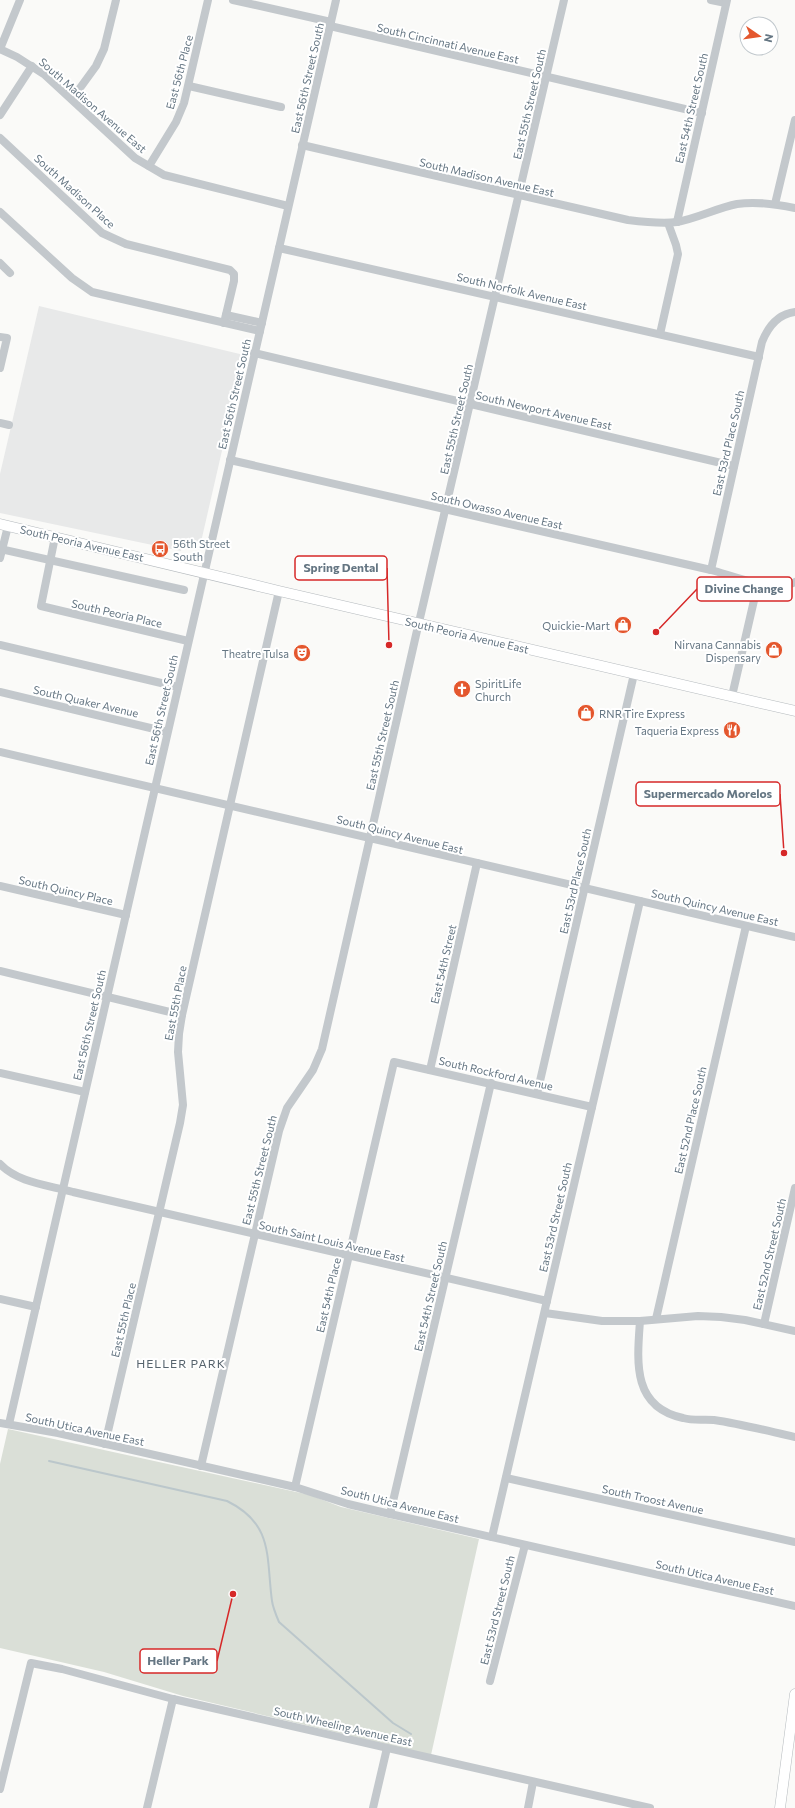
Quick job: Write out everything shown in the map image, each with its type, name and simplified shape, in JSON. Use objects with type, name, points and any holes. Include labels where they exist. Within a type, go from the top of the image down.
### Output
[{"type":"main road","name":"South Peoria Avenue East","points":[[4,525],[279,591],[795,711]]},
{"type":"main road","points":[[780,1808],[795,1694]]},
{"type":"street","points":[[0,49],[20,0]]},
{"type":"street","points":[[72,99],[96,66],[104,49],[116,0]]},
{"type":"street","name":"East 56th Place","points":[[149,166],[176,122],[189,86],[208,0]]},
{"type":"street","name":"South Cincinnati Avenue East","points":[[233,0],[546,77],[702,113]]},
{"type":"street","name":"East 56th Street South","points":[[9,1424],[336,0]]},
{"type":"street","name":"East 55th Street South","points":[[201,1466],[283,1119],[294,1097],[306,1083],[322,1049],[419,623],[564,0]]},
{"type":"street","points":[[711,0],[726,2]]},
{"type":"street","name":"East 54th Street South","points":[[677,222],[726,2]]},
{"type":"street","name":"South Madison Avenue East","points":[[0,49],[17,57],[45,75],[135,158],[164,175],[179,180],[288,206]]},
{"type":"street","points":[[0,115],[32,66]]},
{"type":"street","points":[[189,86],[281,106]]},
{"type":"street","points":[[775,204],[795,120]]},
{"type":"street","name":"South Madison Place","points":[[0,138],[102,233],[126,244],[222,267],[234,274],[234,281],[225,319]]},
{"type":"street","name":"South Madison Avenue East","points":[[302,145],[628,220],[668,223],[677,222],[736,204],[775,204],[795,208]]},
{"type":"street","points":[[0,212],[72,278],[92,292],[261,327]]},
{"type":"street","points":[[660,334],[678,254],[668,223]]},
{"type":"street","name":"South Norfolk Avenue East","points":[[279,248],[496,296],[759,357]]},
{"type":"street","points":[[0,263],[10,273]]},
{"type":"street","name":"East 53rd Place South","points":[[711,570],[759,357],[766,333],[772,323],[795,312]]},
{"type":"street","points":[[0,368],[3,337]]},
{"type":"street","name":"South Newport Avenue East","points":[[254,353],[734,466]]},
{"type":"street","points":[[0,423],[9,425]]},
{"type":"street","name":"South Owasso Avenue East","points":[[230,460],[711,570],[758,583]]},
{"type":"street","points":[[1,552],[4,525]]},
{"type":"street","points":[[50,560],[55,537]]},
{"type":"street","name":"South Peoria Avenue East","points":[[1,552],[50,560],[184,590]]},
{"type":"street","name":"South Peoria Place","points":[[50,560],[41,606],[188,641]]},
{"type":"street","points":[[732,696],[758,583],[780,586],[795,582]]},
{"type":"street","name":"East 55th Place","points":[[106,1444],[183,1105],[178,1052],[182,1015],[279,591]]},
{"type":"street","points":[[0,645],[178,687]]},
{"type":"street","name":"East 53rd Place South","points":[[537,1094],[634,674]]},
{"type":"street","name":"South Quaker Avenue","points":[[0,692],[167,732]]},
{"type":"street","name":"South Quincy Avenue East","points":[[0,752],[231,804],[795,937]]},
{"type":"street","name":"East 54th Street","points":[[430,1070],[477,863]]},
{"type":"street","name":"South Quincy Place","points":[[0,886],[126,915]]},
{"type":"street","name":"East 53rd Street South","points":[[492,1537],[640,901]]},
{"type":"street","name":"East 52nd Place South","points":[[656,1319],[746,926]]},
{"type":"street","points":[[0,971],[182,1015]]},
{"type":"street","name":"South Rockford Avenue","points":[[394,1062],[592,1107]]},
{"type":"street","name":"East 54th Place","points":[[295,1487],[394,1062]]},
{"type":"street","points":[[0,1073],[85,1092]]},
{"type":"street","name":"East 54th Street South","points":[[390,1514],[491,1083]]},
{"type":"street","name":"South Saint Louis Avenue East","points":[[0,1164],[12,1174],[20,1178],[63,1189],[547,1301]]},
{"type":"street","name":"East 52nd Street South","points":[[764,1324],[795,1188]]},
{"type":"street","points":[[0,1299],[36,1307]]},
{"type":"street","points":[[545,1313],[602,1322],[640,1322],[675,1317],[721,1317],[795,1331]]},
{"type":"street","points":[[640,1322],[638,1372],[646,1392],[659,1407],[684,1419],[736,1424],[795,1437]]},
{"type":"street","name":"South Utica Avenue East","points":[[0,1422],[106,1444],[295,1487],[348,1504],[390,1514],[795,1606]]},
{"type":"street","name":"South Troost Avenue","points":[[506,1478],[795,1542]]},
{"type":"street","name":"East 53rd Street South","points":[[490,1681],[525,1545]]},
{"type":"street","name":"South Wheeling Avenue East","points":[[0,1790],[31,1663],[62,1669],[173,1699],[533,1782],[622,1805],[650,1808]]},
{"type":"street","points":[[147,1808],[173,1699]]},
{"type":"street","points":[[373,1808],[387,1748]]},
{"type":"street","points":[[528,1808],[533,1782]]},
{"type":"shaded area","points":[[39,306],[244,355],[201,542],[184,538],[181,551],[0,513],[0,474]]},
{"type":"shaded area","points":[[8,1429],[310,1495],[341,1507],[479,1539],[431,1755],[183,1696],[104,1672],[0,1648],[0,1464]]},
{"type":"waterway","points":[[49,1461],[227,1501],[242,1510],[253,1520],[265,1543],[268,1556],[272,1604],[279,1622],[393,1723],[411,1734]]},
{"type":"place","name":"56th Street South","points":[[160,549]]},
{"type":"place","name":"Quickie-Mart","points":[[623,625]]},
{"type":"place","name":"Divine Change","points":[[656,632]]},
{"type":"place","name":"Spring Dental","points":[[389,645]]},
{"type":"place","name":"Nirvana Cannabis Dispensary","points":[[774,650]]},
{"type":"place","name":"Theatre Tulsa","points":[[302,653]]},
{"type":"place","name":"SpiritLife Church","points":[[462,689]]},
{"type":"place","name":"RNR Tire Express","points":[[586,713]]},
{"type":"place","name":"Taqueria Express","points":[[732,730]]},
{"type":"place","name":"Supermercado Morelos","points":[[784,853]]},
{"type":"place","name":"Heller Park","points":[[233,1594]]},
{"type":"district","name":"HELLER PARK","points":[[181,1363]]}]
